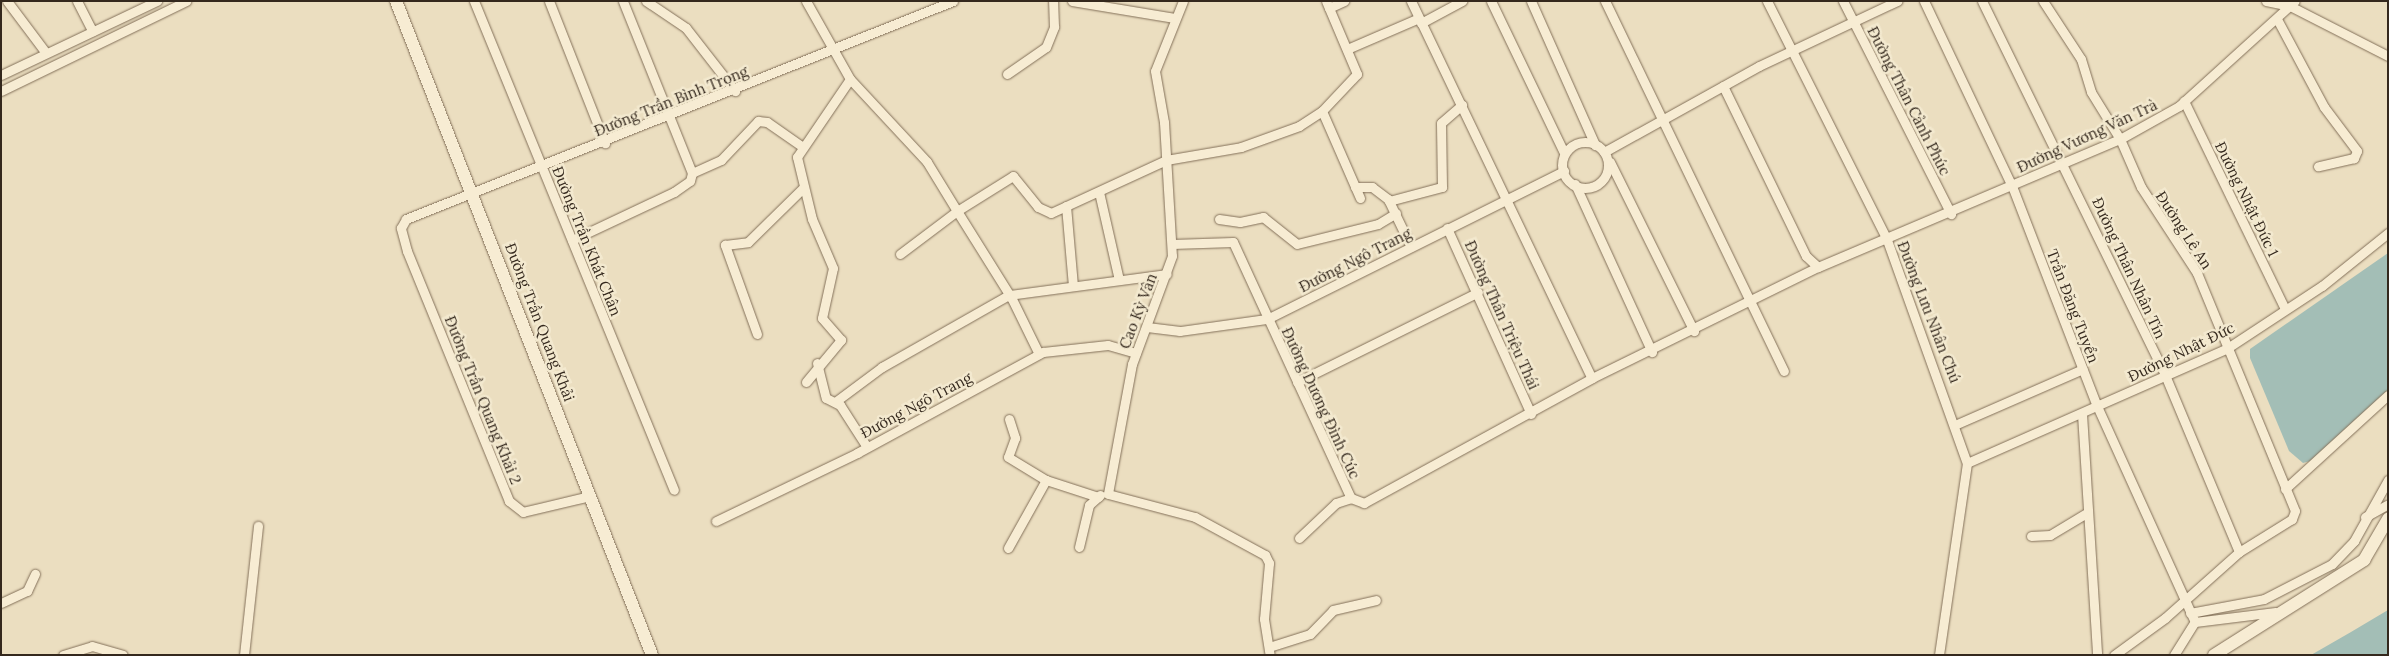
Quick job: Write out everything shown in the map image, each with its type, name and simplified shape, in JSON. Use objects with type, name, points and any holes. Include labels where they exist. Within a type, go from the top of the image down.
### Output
[{"type":"main road","name":"Đường Trần Quang Khải","points":[[396,1],[474,195],[652,655]]},
{"type":"main road","points":[[2214,655],[2275,612],[2364,560],[2388,519]]},
{"type":"street","points":[[7,1],[46,53]]},
{"type":"street","points":[[77,1],[92,31]]},
{"type":"street","points":[[1,75],[92,31],[137,6],[157,1]]},
{"type":"street","points":[[1,90],[186,1]]},
{"type":"street","name":"Đường Trần Khát Chân","points":[[474,1],[674,490]]},
{"type":"street","points":[[549,1],[605,143]]},
{"type":"street","points":[[572,240],[674,192],[690,181],[692,173],[623,1]]},
{"type":"street","points":[[646,1],[686,28],[735,91]]},
{"type":"street","points":[[806,1],[831,49],[850,79],[927,162],[1009,295],[1039,354]]},
{"type":"street","name":"Đường Trần Bình Trọng","points":[[401,228],[406,219],[474,195],[542,166],[671,117],[831,49],[953,1]]},
{"type":"street","points":[[1007,74],[1046,47],[1054,27],[1053,1]]},
{"type":"street","points":[[1072,1],[1174,18]]},
{"type":"street","name":"Cao Kỳ Vân","points":[[1108,494],[1136,354],[1167,274],[1172,244],[1166,160],[1155,71],[1174,18],[1183,1]]},
{"type":"street","points":[[900,254],[957,211],[1014,176],[1038,207],[1051,213],[1166,160],[1241,146],[1299,126],[1322,111],[1358,74],[1328,4],[1344,1]]},
{"type":"street","points":[[1347,49],[1462,1]]},
{"type":"street","points":[[1491,1],[1564,153],[1564,171],[1575,184],[1652,352]]},
{"type":"street","points":[[1532,1],[1594,145]]},
{"type":"street","points":[[1605,1],[1784,370]]},
{"type":"street","name":"Đường Lưu Nhân Chú","points":[[1767,1],[1888,240],[1957,424],[1967,463],[1939,655]]},
{"type":"street","name":"Đường Thân Cảnh Phúc","points":[[1843,1],[1951,214]]},
{"type":"street","points":[[1604,152],[1759,66],[1897,1]]},
{"type":"street","name":"Trần Đăng Tuyển","points":[[1924,1],[2012,186],[2097,406],[2182,600],[2195,622]]},
{"type":"street","name":"Đường Thân Nhân Tín","points":[[1982,1],[2064,163],[2165,375],[2239,552]]},
{"type":"street","name":"Đường Lê An","points":[[2043,1],[2081,59],[2091,92],[2120,139],[2141,187],[2197,273],[2226,349],[2295,511],[2292,520],[2239,552]]},
{"type":"street","points":[[2266,1],[2292,4],[2388,56]]},
{"type":"street","points":[[1412,4],[1508,198],[1592,378]]},
{"type":"street","name":"Đường Vương Văn Trà","points":[[1351,498],[1364,503],[1531,414],[1592,378],[1652,352],[1818,267],[1951,214],[2120,139],[2184,101],[2292,4]]},
{"type":"street","points":[[2277,19],[2324,107],[2357,151],[2354,158],[2318,166]]},
{"type":"street","points":[[806,382],[817,363],[841,340],[822,318],[833,268],[802,189],[797,157],[800,145],[850,79]]},
{"type":"street","points":[[1723,86],[1806,256],[1818,267]]},
{"type":"street","name":"Đường Nhật Đức 1","points":[[2184,101],[2285,309]]},
{"type":"street","points":[[1389,201],[1442,187],[1441,123],[1462,105]]},
{"type":"street","points":[[1322,111],[1360,198]]},
{"type":"street","points":[[692,173],[721,160],[758,121],[800,145]]},
{"type":"street","points":[[1564,153],[1580,143],[1594,145],[1604,152],[1694,331]]},
{"type":"street","points":[[1575,184],[1587,188],[1599,183],[1610,162]]},
{"type":"street","name":"Đường Ngô Trang","points":[[1147,327],[1180,331],[1267,319],[1564,171]]},
{"type":"street","points":[[1355,187],[1372,187],[1389,201],[1411,246]]},
{"type":"street","points":[[757,334],[725,245],[748,242],[802,189]]},
{"type":"street","points":[[1099,192],[1119,280]]},
{"type":"street","points":[[1066,206],[1073,286]]},
{"type":"street","points":[[1219,219],[1240,222],[1263,217],[1297,244],[1378,224],[1396,214]]},
{"type":"street","name":"Đường Trần Quang Khải 2","points":[[401,228],[514,507],[537,511],[590,496]]},
{"type":"street","name":"Đường Thân Triệu Thái","points":[[1447,228],[1478,292],[1531,414]]},
{"type":"street","name":"Đường Nhật Đức","points":[[1967,463],[2226,349],[2285,309],[2388,233]]},
{"type":"street","name":"Đường Dương Đình Cúc","points":[[1172,244],[1233,242],[1351,498]]},
{"type":"street","points":[[835,402],[882,367],[1009,295],[1167,274]]},
{"type":"street","points":[[1297,382],[1478,292]]},
{"type":"street","name":"Đường Ngô Trang","points":[[716,521],[867,447],[1039,354],[1108,346],[1136,354]]},
{"type":"street","points":[[817,363],[826,398],[835,402],[867,447]]},
{"type":"street","points":[[1957,424],[2083,369]]},
{"type":"street","points":[[2285,489],[2388,396]]},
{"type":"street","points":[[2082,414],[2085,514],[2097,655]]},
{"type":"street","points":[[1009,419],[1015,438],[1008,457],[1046,480],[1098,497]]},
{"type":"street","points":[[1008,548],[1046,480]]},
{"type":"street","points":[[2190,613],[2264,599],[2332,564],[2346,553],[2388,480]]},
{"type":"street","points":[[1079,547],[1089,505],[1098,497],[1108,494],[1195,517],[1265,555],[1269,563],[1264,619],[1269,651],[1310,634],[1333,610],[1376,600]]},
{"type":"street","points":[[1299,538],[1336,503],[1351,498]]},
{"type":"street","points":[[2365,517],[2388,504]]},
{"type":"street","points":[[2031,536],[2050,535],[2085,514]]},
{"type":"street","points":[[244,655],[258,526]]},
{"type":"street","points":[[2114,655],[2239,552]]},
{"type":"street","points":[[1,603],[26,591],[35,574]]},
{"type":"street","points":[[2174,655],[2195,622],[2275,612]]},
{"type":"street","points":[[63,655],[92,646],[123,655]]},
{"type":"water","points":[[2388,253],[2388,390],[2310,461],[2303,463],[2289,451],[2250,358],[2250,349]]},
{"type":"water","points":[[2388,610],[2388,655],[2311,655],[2351,632]]}]
